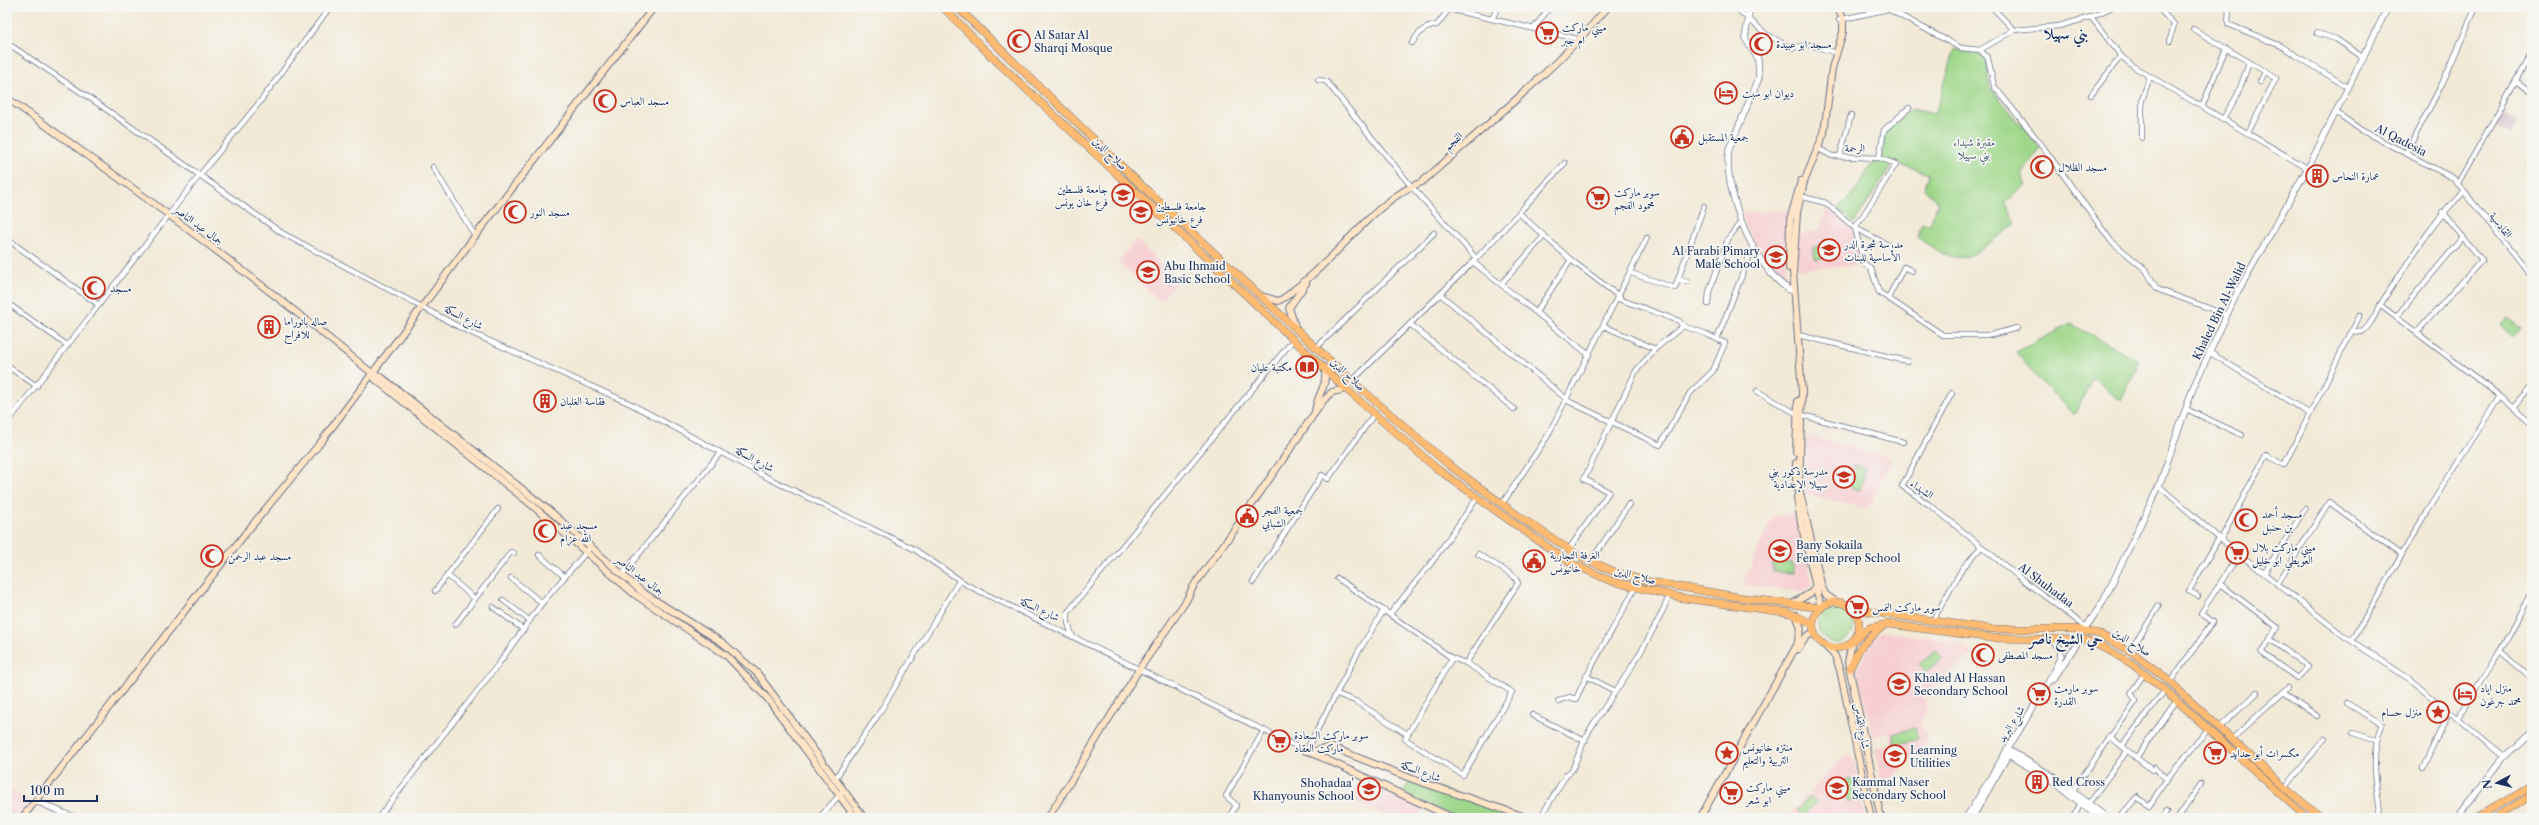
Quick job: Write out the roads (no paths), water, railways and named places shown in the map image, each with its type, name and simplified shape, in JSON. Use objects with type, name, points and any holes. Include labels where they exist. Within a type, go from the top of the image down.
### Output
[{"type":"highway","name":"صلاح الدين","points":[[943,7],[988,53],[1346,389],[1436,468],[1477,498],[1569,562],[1598,576],[1635,588],[1775,610],[1796,615],[1814,628]]},
{"type":"highway","name":"صلاح الدين","points":[[957,7],[1135,179],[1352,381],[1444,461],[1502,504],[1569,550],[1615,572],[1646,581],[1738,597],[1794,603],[1821,608]]},
{"type":"highway","points":[[1128,185],[1132,184],[1135,179]]},
{"type":"highway","points":[[1413,447],[1413,442],[1419,438]]},
{"type":"highway","points":[[1436,468],[1441,467],[1444,461]]},
{"type":"highway","points":[[1838,602],[1852,609],[1859,623],[1853,640],[1837,648],[1822,643],[1814,628],[1816,615],[1821,608],[1838,602]]},
{"type":"highway","name":"صلاح الدين","points":[[1852,609],[2001,630],[2085,629],[2099,634],[2130,651],[2170,682],[2285,788],[2322,818]]},
{"type":"highway","points":[[1944,631],[1945,622]]},
{"type":"highway","name":"صلاح الدين","points":[[1853,640],[1869,628],[1886,624],[2008,640],[2079,640],[2100,645],[2144,674],[2177,700],[2307,818]]},
{"type":"highway","points":[[1850,668],[1861,646],[1886,624]]},
{"type":"highway","points":[[2210,730],[2217,734],[2220,729]]},
{"type":"highway","points":[[2476,818],[2532,784]]},
{"type":"highway","points":[[2495,818],[2532,795]]},
{"type":"main road","points":[[22,818],[373,374],[421,306],[654,7]]},
{"type":"main road","name":"الفجم","points":[[1306,283],[1357,231],[1411,186],[1422,182],[1539,78],[1608,7]]},
{"type":"main road","points":[[1821,608],[1797,505],[1795,479],[1799,414],[1792,291],[1789,268],[1790,220],[1796,195],[1820,132],[1828,68],[1840,30],[1841,19],[1833,7]]},
{"type":"main road","points":[[1836,7],[1841,19],[1843,32],[1832,68],[1827,118],[1819,149],[1800,196],[1794,233],[1793,272],[1798,335],[1800,499],[1822,588],[1826,595],[1838,602]]},
{"type":"main road","name":"جمال عبد الناصر","points":[[7,98],[276,295],[373,374],[380,376],[551,512],[642,592],[703,630],[740,656],[757,673],[835,779],[856,818]]},
{"type":"main road","points":[[1261,295],[1278,301],[1306,283]]},
{"type":"main road","points":[[1295,327],[1289,308],[1306,283]]},
{"type":"main road","points":[[1315,414],[1317,400],[1326,386],[1325,368]]},
{"type":"main road","name":"جمال عبد الناصر","points":[[373,374],[375,379],[407,407],[532,506],[634,594],[708,642],[738,666],[768,699],[841,792],[864,818]]},
{"type":"main road","points":[[1048,818],[1140,668],[1186,601],[1193,587],[1332,392],[1346,389]]},
{"type":"main road","points":[[1794,603],[1812,592],[1816,585]]},
{"type":"main road","points":[[1700,818],[1797,645],[1801,628],[1796,615]]},
{"type":"main road","points":[[1704,818],[1806,637],[1814,628]]},
{"type":"main road","name":"شارع القدس","points":[[1853,640],[1849,654],[1850,668],[1881,818]]},
{"type":"main road","name":"شارع القدس","points":[[1822,643],[1835,656],[1840,670],[1871,818]]},
{"type":"main road","name":"شارع السكة","points":[[1306,751],[1315,751],[1332,747],[1415,780],[1529,818]]},
{"type":"main road","name":"شارع السكة","points":[[1306,751],[1450,817]]},
{"type":"street","points":[[7,423],[168,215],[259,103],[330,7]]},
{"type":"street","points":[[1440,7],[1578,39]]},
{"type":"street","points":[[1492,19],[1498,7]]},
{"type":"street","points":[[1534,28],[1550,7]]},
{"type":"street","points":[[1735,7],[1748,20],[1766,34],[1790,48],[1810,45],[1833,52]]},
{"type":"street","points":[[1750,7],[1745,38],[1756,54],[1759,78],[1729,149],[1727,161],[1740,223],[1753,247],[1782,286],[1792,291]]},
{"type":"street","points":[[1992,7],[2014,30]]},
{"type":"street","points":[[1841,19],[1888,9],[1961,48],[1980,50],[2014,30],[2059,26],[2092,17],[2112,7]]},
{"type":"street","points":[[2157,7],[2174,24],[2170,41]]},
{"type":"street","points":[[2229,7],[2228,24],[2281,46],[2348,88]]},
{"type":"street","name":"Khaled Bin Al-Walid","points":[[2085,629],[2103,602],[2159,486],[2186,409],[2226,315],[2337,113],[2388,7]]},
{"type":"street","points":[[2406,153],[2446,77],[2476,7]]},
{"type":"street","points":[[1412,43],[1418,32],[1427,27],[1437,25],[1449,9]]},
{"type":"street","points":[[2092,17],[2121,56],[2150,76],[2307,168]]},
{"type":"street","points":[[2193,29],[2276,78],[2248,133]]},
{"type":"street","points":[[2317,32],[2336,39],[2364,58]]},
{"type":"street","name":"شارع السكة","points":[[7,43],[100,105],[282,233],[465,330],[631,404],[720,453],[914,549],[959,581],[1140,668],[1306,751]]},
{"type":"street","points":[[2202,107],[2226,48]]},
{"type":"street","points":[[1980,50],[1988,58],[1994,86],[2041,144],[2111,241],[2146,270],[2157,289],[2226,315]]},
{"type":"street","points":[[2458,183],[2532,52]]},
{"type":"street","points":[[2091,95],[2121,56]]},
{"type":"street","points":[[2223,119],[2237,96],[2249,63]]},
{"type":"street","points":[[2260,82],[2265,72]]},
{"type":"street","points":[[2142,138],[2142,100],[2150,76]]},
{"type":"street","points":[[1318,80],[1326,81],[1411,186],[1475,260],[1501,284],[1589,356]]},
{"type":"street","points":[[2516,81],[2532,93]]},
{"type":"street","name":"الرحمة","points":[[1819,149],[1832,156],[1879,158],[1884,130],[1909,108]]},
{"type":"street","name":"Al Qadesia","points":[[2337,113],[2360,130],[2446,174],[2458,183]]},
{"type":"street","points":[[1840,156],[1851,115]]},
{"type":"street","points":[[1879,158],[1896,164],[1855,228],[1864,264],[1871,268],[1878,292],[1943,335],[1991,336],[2017,328]]},
{"type":"street","points":[[1352,381],[1520,214],[1565,163]]},
{"type":"street","points":[[433,167],[475,236]]},
{"type":"street","name":"القادسية","points":[[2458,183],[2531,273]]},
{"type":"street","points":[[2352,331],[2362,332],[2370,325],[2380,305],[2442,212],[2464,192]]},
{"type":"street","points":[[1800,196],[1826,203],[1855,228],[1888,245]]},
{"type":"street","points":[[1631,273],[1675,288],[1704,206]]},
{"type":"street","points":[[2417,332],[2482,260],[2442,212]]},
{"type":"street","points":[[1440,294],[1567,399],[1660,445],[1690,393],[1713,372],[1725,343],[1683,326],[1679,321],[1619,298],[1571,260],[1520,214]]},
{"type":"street","points":[[1708,304],[1712,283],[1728,239],[1740,223]]},
{"type":"street","points":[[1316,348],[1434,233]]},
{"type":"street","points":[[1501,284],[1544,236]]},
{"type":"street","points":[[2396,317],[2464,237]]},
{"type":"street","points":[[1502,504],[1547,437],[1619,298],[1647,238]]},
{"type":"street","points":[[7,239],[98,305]]},
{"type":"street","points":[[1717,339],[1753,247]]},
{"type":"street","points":[[1536,312],[1571,260]]},
{"type":"street","points":[[1888,298],[1904,267],[1912,271]]},
{"type":"street","points":[[1678,279],[1687,282]]},
{"type":"street","points":[[7,303],[67,345]]},
{"type":"street","points":[[2380,305],[2500,396],[2532,423]]},
{"type":"street","points":[[2198,596],[2189,591],[2266,455],[2284,465],[2360,315]]},
{"type":"street","points":[[1410,324],[1514,409]]},
{"type":"street","points":[[1604,326],[1655,349]]},
{"type":"street","points":[[1569,549],[1609,492],[1584,478],[1613,423],[1636,371],[1655,349],[1683,326]]},
{"type":"street","points":[[1798,335],[1907,361]]},
{"type":"street","points":[[1072,635],[1068,623],[1068,612],[1294,339]]},
{"type":"street","points":[[2209,352],[2310,414]]},
{"type":"street","points":[[7,366],[37,386]]},
{"type":"street","points":[[2513,407],[2532,385]]},
{"type":"street","points":[[1757,392],[1799,414],[1903,442]]},
{"type":"street","name":"الشهداء","points":[[1952,393],[1902,486],[1934,508],[1995,558]]},
{"type":"street","points":[[2352,641],[2427,511],[2500,396]]},
{"type":"street","points":[[2186,409],[2242,435]]},
{"type":"street","points":[[1253,582],[1322,475],[1328,479],[1375,413]]},
{"type":"street","points":[[622,575],[720,453]]},
{"type":"street","points":[[2159,486],[2239,554],[2265,572],[2352,641],[2408,678],[2504,757]]},
{"type":"street","points":[[1390,614],[1432,562],[1477,498]]},
{"type":"street","points":[[2278,583],[2329,502],[2402,555]]},
{"type":"street","points":[[1591,561],[1629,504]]},
{"type":"street","points":[[435,591],[498,509]]},
{"type":"street","points":[[2265,572],[2305,509]]},
{"type":"street","points":[[378,818],[524,630],[542,603],[591,547]]},
{"type":"street","points":[[1933,620],[1962,569],[1981,547]]},
{"type":"street","points":[[455,625],[511,552],[514,553]]},
{"type":"street","points":[[1466,663],[1518,583],[1514,576],[1478,554]]},
{"type":"street","points":[[2170,682],[2213,622],[2201,613],[2239,554]]},
{"type":"street","points":[[539,555],[565,577]]},
{"type":"street","name":"Al Shuhadaa","points":[[1995,558],[2085,629]]},
{"type":"street","points":[[447,575],[475,599]]},
{"type":"street","points":[[511,578],[542,603]]},
{"type":"street","points":[[1338,578],[1452,658],[1466,663],[1512,692],[1463,775],[1405,738],[1452,658]]},
{"type":"street","points":[[835,779],[878,715],[959,581]]},
{"type":"street","points":[[2220,584],[2277,626],[2262,653],[2297,678],[2308,668],[2270,639]]},
{"type":"street","points":[[1558,700],[1569,697],[1576,699],[1586,676],[1635,588]]},
{"type":"street","points":[[2457,719],[2500,651],[2532,593]]},
{"type":"street","points":[[1540,818],[1566,774],[1572,770],[1594,723],[1640,654],[1660,618],[1670,594]]},
{"type":"street","points":[[503,600],[530,621]]},
{"type":"street","points":[[2130,651],[2159,606]]},
{"type":"street","points":[[493,607],[524,630]]},
{"type":"street","points":[[1306,751],[1384,610]]},
{"type":"street","name":"شارع البريد","points":[[1972,818],[2060,659],[2060,648],[2052,640]]},
{"type":"street","name":"شارع البريد","points":[[1966,818],[2079,640]]},
{"type":"street","points":[[2500,651],[2532,678]]},
{"type":"street","points":[[2073,790],[2109,736],[2136,701],[2131,693],[2144,674]]},
{"type":"street","points":[[1586,676],[1615,691]]},
{"type":"street","points":[[2232,739],[2284,694],[2288,688]]},
{"type":"street","points":[[2122,746],[2165,690]]},
{"type":"street","points":[[2220,729],[2258,692]]},
{"type":"street","points":[[1337,694],[1355,701],[1408,734]]},
{"type":"street","points":[[2284,694],[2317,716]]},
{"type":"street","points":[[2136,758],[2177,700]]},
{"type":"street","points":[[2347,703],[2382,725],[2375,740],[2381,818]]},
{"type":"street","points":[[2423,768],[2449,712]]},
{"type":"street","points":[[1532,715],[1585,741]]},
{"type":"street","points":[[1229,818],[1236,805],[1226,796],[1264,730]]},
{"type":"street","points":[[2119,818],[2136,797],[2149,806],[2167,779],[2210,730]]},
{"type":"street","points":[[2457,818],[2504,757],[2532,731]]},
{"type":"street","points":[[2353,733],[2375,740]]},
{"type":"street","points":[[2109,736],[2152,770],[2154,768],[2167,779]]},
{"type":"street","points":[[2285,788],[2325,738]]},
{"type":"street","points":[[2088,804],[2127,751]]},
{"type":"street","points":[[2008,752],[2073,790],[2099,818]]},
{"type":"street","points":[[2008,752],[2107,818]]},
{"type":"street","points":[[2178,818],[2201,784]]},
{"type":"street","points":[[819,818],[841,792]]},
{"type":"street","points":[[36,801],[75,818]]},
{"type":"street","points":[[2073,818],[2082,801]]},
{"type":"street","points":[[2162,818],[2167,811]]},
{"type":"street","points":[[2461,811],[2464,818]]},
{"type":"place","name":"ميني ماركت ام جبر","points":[[1547,33]]},
{"type":"place","name":"Al Satar Al Sharqi Mosque","points":[[1019,41]]},
{"type":"place","name":"مسجد ابو عبيدة","points":[[1761,44]]},
{"type":"place","name":"ديوان ابو سبت","points":[[1726,93]]},
{"type":"place","name":"مسجد العباس","points":[[605,101]]},
{"type":"place","name":"جمعية المستقبل","points":[[1682,137]]},
{"type":"place","name":"مسجد الظلال","points":[[2042,167]]},
{"type":"place","name":"عمارة النحاس","points":[[2317,176]]},
{"type":"place","name":"جامعة فلسطين فرع خان يونس","points":[[1123,195]]},
{"type":"place","name":"سوبر ماركت محمود الفجم","points":[[1598,198]]},
{"type":"place","name":"مسجد النور","points":[[515,212]]},
{"type":"place","name":"جامعة فلسطين فرع خانيونس","points":[[1141,212]]},
{"type":"place","name":"مدرسة شجرة الدر الأساسية للبنات","points":[[1829,250]]},
{"type":"place","name":"Al Farabi Pimary Male School","points":[[1776,257]]},
{"type":"place","name":"Abu Ihmaid Basic School","points":[[1148,272]]},
{"type":"place","name":"مسجد","points":[[94,288]]},
{"type":"place","name":"صاله بانوراما للافراح","points":[[269,327]]},
{"type":"place","name":"مكتبة عليان","points":[[1307,367]]},
{"type":"place","name":"فقاسة الغلبان","points":[[545,401]]},
{"type":"place","name":"مدرسة ذكور بني سهيلا الإعدادية","points":[[1844,477]]},
{"type":"place","name":"جمعية الفجر الشبابي","points":[[1247,516]]},
{"type":"place","name":"مسجد أحمد بن حنبل","points":[[2246,520]]},
{"type":"place","name":"مسجد عبد الله عزام","points":[[545,531]]},
{"type":"place","name":"Bany Sokaila Female prep School","points":[[1780,551]]},
{"type":"place","name":"ميني ماركت بلال العويطي ابو خليل","points":[[2237,553]]},
{"type":"place","name":"مسجد عبد الرحمن","points":[[212,556]]},
{"type":"place","name":"الغرفة التجارية خانيونس","points":[[1534,561]]},
{"type":"place","name":"سوبر ماركت النمس","points":[[1857,607]]},
{"type":"place","name":"مسجد المصطفى","points":[[1983,655]]},
{"type":"place","name":"Khaled Al Hassan Secondary School","points":[[1899,684]]},
{"type":"place","name":"سوبر مارمت القدرة","points":[[2039,694]]},
{"type":"place","name":"منزل اياد محمد جرغون","points":[[2465,694]]},
{"type":"place","name":"منزل حسام","points":[[2438,712]]},
{"type":"place","name":"سوبر ماركت السعادة ماركت العقاد","points":[[1279,741]]},
{"type":"place","name":"منتزه خانيونس التربية والتعليم","points":[[1727,753]]},
{"type":"place","name":"مكسرات أبو حدايد","points":[[2215,753]]},
{"type":"place","name":"Learning Utilities","points":[[1895,756]]},
{"type":"place","name":"Red Cross","points":[[2037,782]]},
{"type":"place","name":"Kammal Naser Secondary School","points":[[1837,788]]},
{"type":"place","name":"Shohadaa' Khanyounis School","points":[[1369,789]]},
{"type":"place","name":"ميني ماركت ابو شعر","points":[[1731,793]]},
{"type":"district","name":"بني سهيلا","points":[[2066,33]]},
{"type":"district","name":"حي الشيخ ناصر","points":[[2066,638]]},
{"type":"park label","name":"مقبرة شهداء بني سهيلا","points":[[1974,148]]}]
